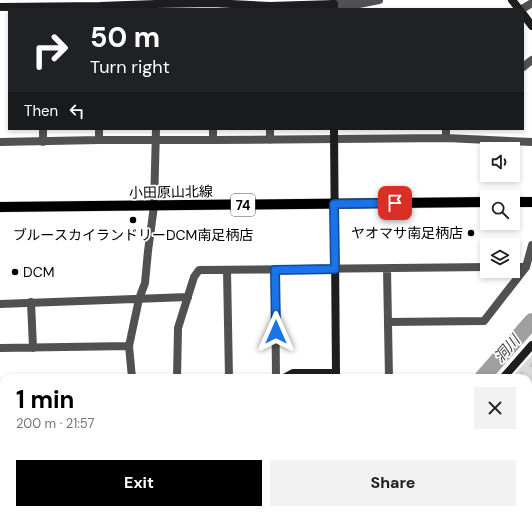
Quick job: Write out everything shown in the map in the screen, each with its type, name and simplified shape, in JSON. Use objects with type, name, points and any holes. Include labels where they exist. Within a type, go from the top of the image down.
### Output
[{"type":"main road","name":"小田原山北線","points":[[0,207],[480,202]]},
{"type":"main road","points":[[520,202],[532,202]]},
{"type":"street","points":[[0,7],[156,4],[359,4],[379,0]]},
{"type":"street","points":[[512,0],[520,8]]},
{"type":"street","points":[[523,8],[532,3]]},
{"type":"street","points":[[524,15],[532,26]]},
{"type":"street","points":[[524,66],[532,60]]},
{"type":"street","points":[[43,130],[43,142]]},
{"type":"street","points":[[99,140],[100,130]]},
{"type":"street","points":[[132,374],[129,346],[139,299],[145,283],[154,206],[156,130]]},
{"type":"street","points":[[213,130],[213,140]]},
{"type":"street","points":[[270,130],[270,140]]},
{"type":"street","points":[[334,130],[336,374]]},
{"type":"street","points":[[446,130],[446,138]]},
{"type":"street","points":[[0,142],[446,138],[532,142]]},
{"type":"street","points":[[388,322],[484,321],[526,267],[532,245]]},
{"type":"street","points":[[520,267],[526,267]]},
{"type":"street","points":[[387,268],[389,374]]},
{"type":"street","points":[[177,374],[178,328],[194,277],[199,270],[480,268]]},
{"type":"street","points":[[228,270],[229,374]]},
{"type":"street","points":[[275,270],[276,374]]},
{"type":"street","points":[[0,304],[188,296]]},
{"type":"street","points":[[31,302],[33,348]]},
{"type":"street","points":[[507,374],[532,345]]},
{"type":"street","points":[[0,348],[129,346]]},
{"type":"street","points":[[291,374],[307,374]]},
{"type":"green space","points":[[532,355],[532,374],[515,374]]},
{"type":"waterway","name":"洞川","points":[[486,374],[532,321]]},
{"type":"place","name":"ブルースカイランドリーDCM南足柄店","points":[[133,220]]},
{"type":"place","name":"ヤオマサ南足柄店","points":[[471,233]]},
{"type":"place","name":"DCM","points":[[15,272]]},
{"type":"route","points":[[276,332],[275,270],[335,269],[334,204],[395,203]]}]
